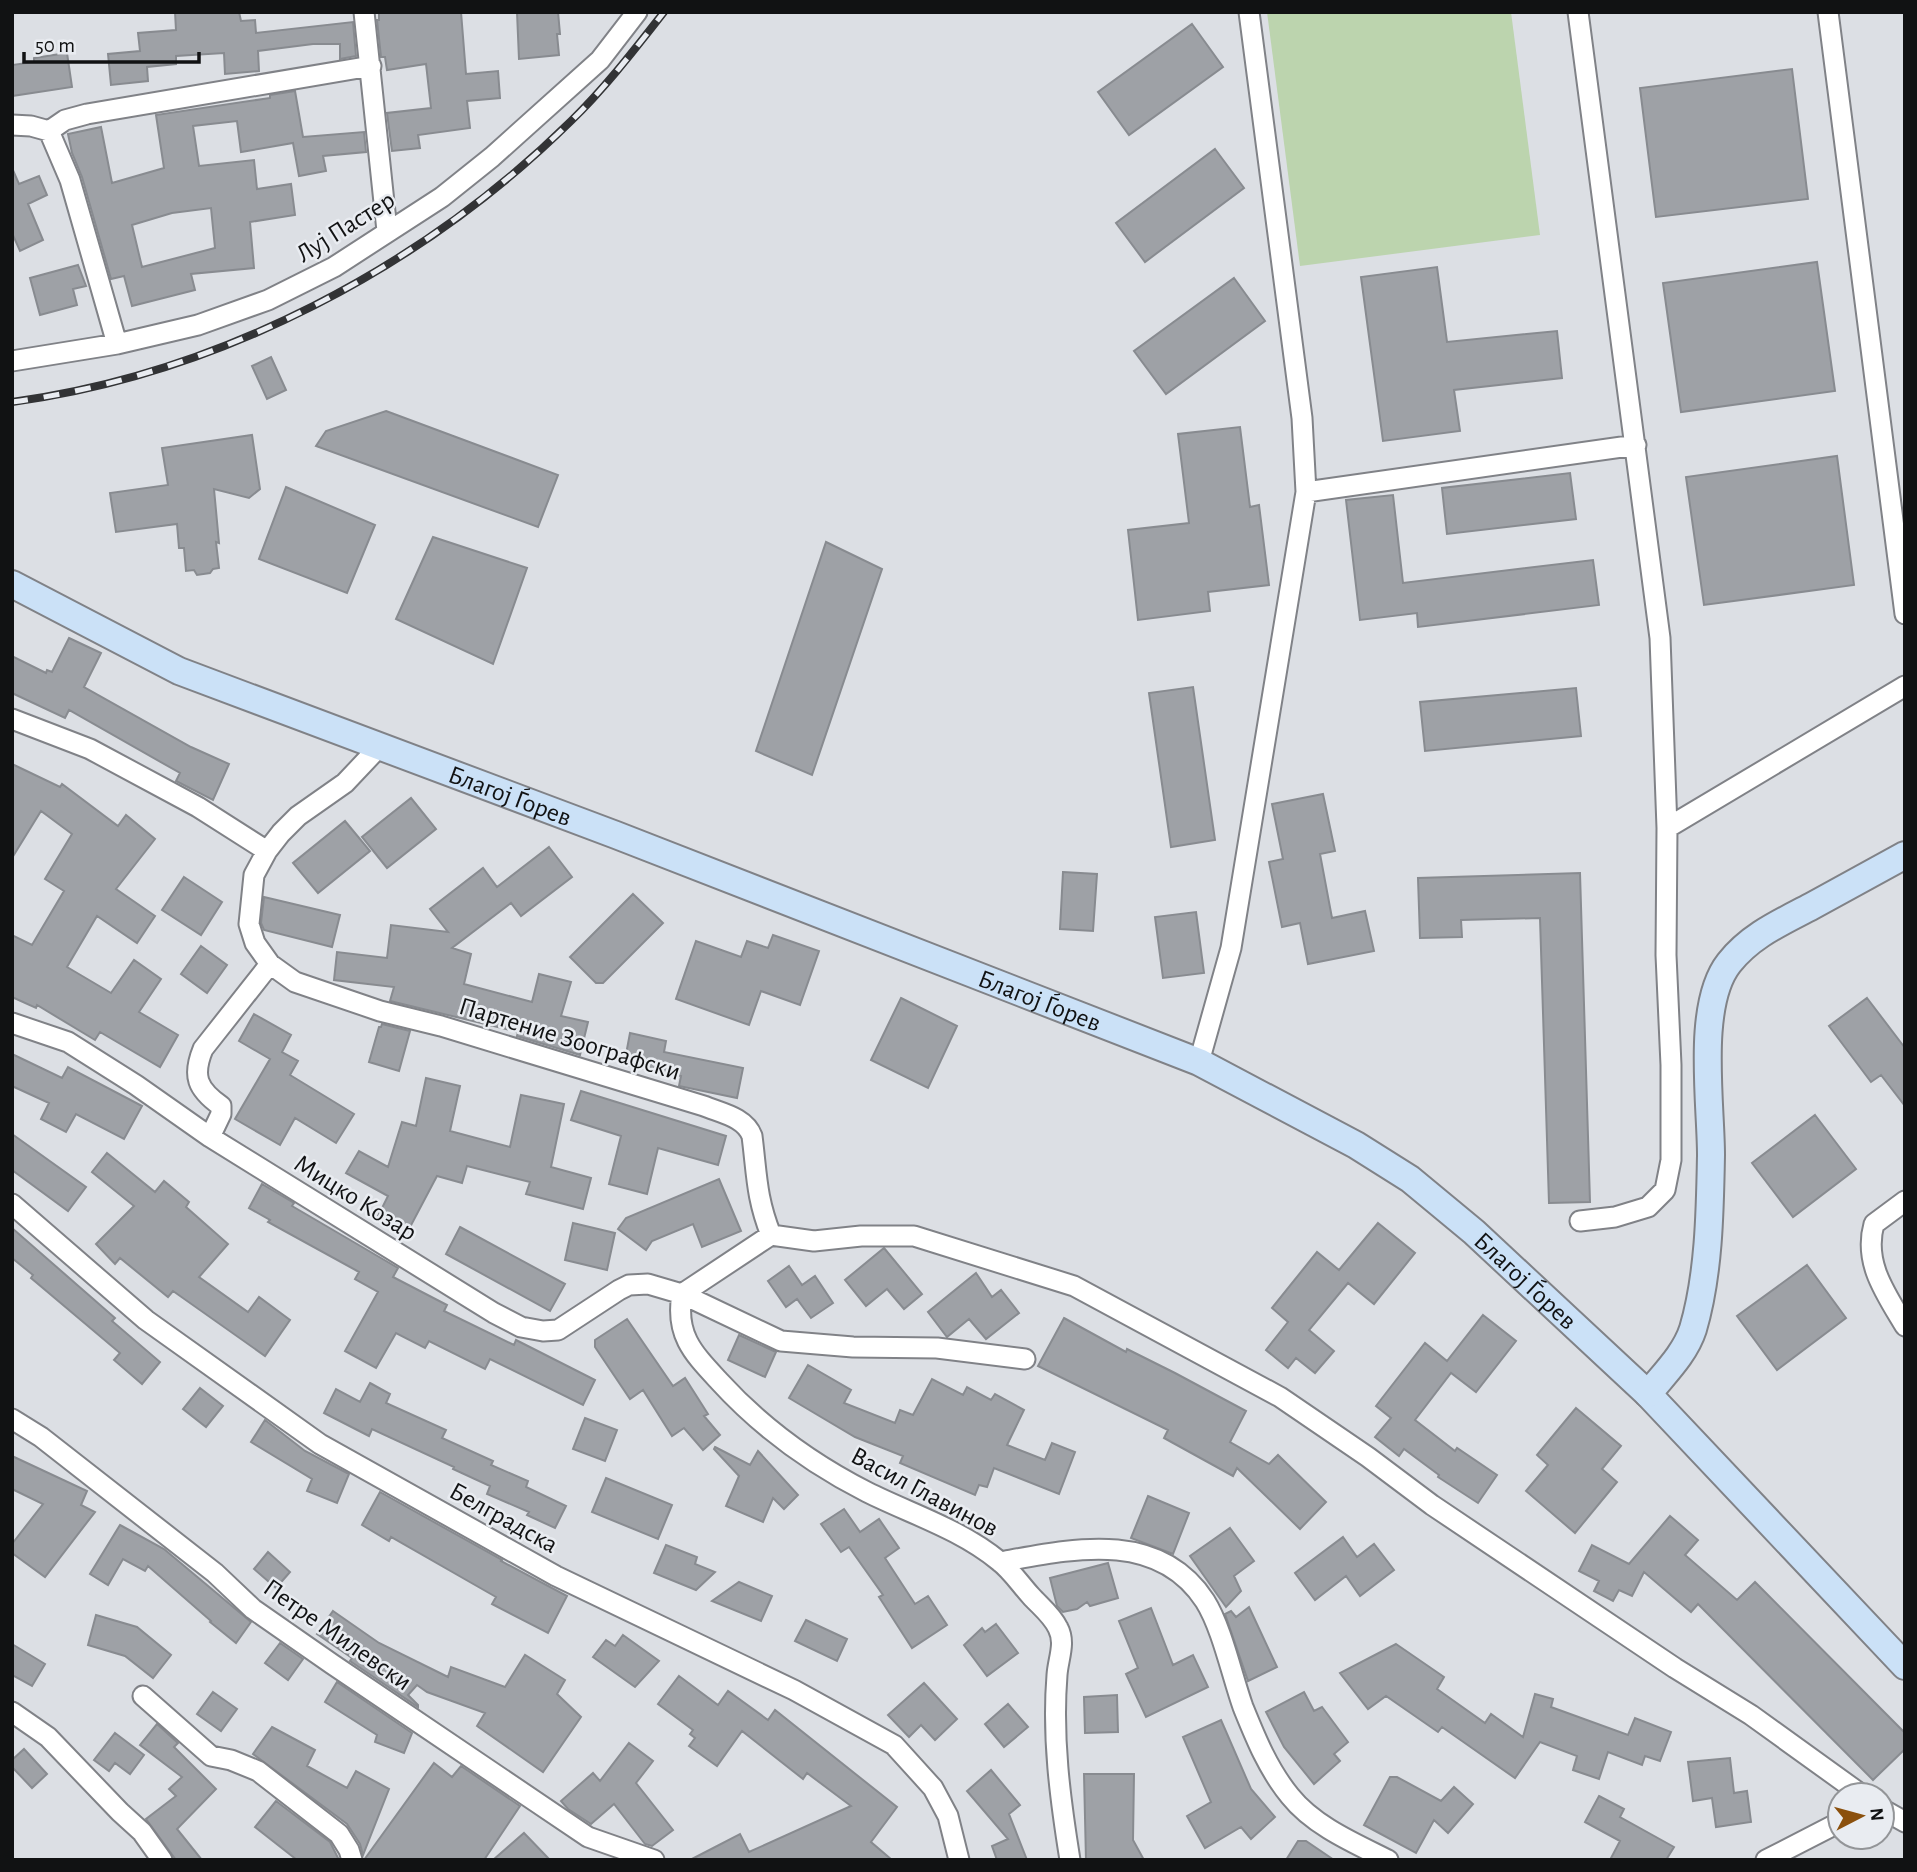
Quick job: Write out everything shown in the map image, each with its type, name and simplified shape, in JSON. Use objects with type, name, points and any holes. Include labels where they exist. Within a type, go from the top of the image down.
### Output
[{"type":"main road","name":"Благој Ѓорев","points":[[12,584],[179,671],[616,835],[1199,1062],[1356,1145],[1410,1179],[1474,1231],[1648,1394],[1905,1667]]},
{"type":"main road","points":[[1648,1394],[1676,1361],[1692,1330],[1707,1255],[1711,1155],[1710,1018],[1718,982],[1728,964],[1752,939],[1905,855]]},
{"type":"street","points":[[364,12],[387,231]]},
{"type":"street","name":"Луј Пастер","points":[[12,361],[117,344],[198,325],[268,300],[334,267],[442,197],[492,157],[600,60],[637,12]]},
{"type":"street","points":[[1199,1062],[1231,948],[1306,492],[1302,418],[1249,12]]},
{"type":"street","points":[[1578,12],[1660,638],[1667,828],[1666,955],[1671,1065],[1671,1146],[1665,1190],[1648,1207],[1615,1217],[1580,1221]]},
{"type":"street","points":[[1828,12],[1905,614]]},
{"type":"street","points":[[49,131],[65,120],[87,114],[371,66]]},
{"type":"street","points":[[12,125],[49,131]]},
{"type":"street","points":[[49,131],[70,180],[117,344]]},
{"type":"street","points":[[1306,492],[1636,445]]},
{"type":"street","points":[[1667,828],[1905,686]]},
{"type":"street","points":[[12,719],[90,749],[198,807],[267,851]]},
{"type":"street","name":"Партение Зоографски","points":[[379,747],[345,783],[298,816],[281,832],[254,875],[249,924],[255,943],[270,964],[295,982],[380,1011],[441,1026],[704,1106],[741,1121],[749,1128],[752,1136],[761,1209],[771,1236]]},
{"type":"street","points":[[210,1137],[221,1114],[220,1106],[199,1084],[196,1065],[203,1049],[270,964]]},
{"type":"street","name":"Мицко Козар","points":[[12,1023],[68,1042],[210,1137],[482,1306],[521,1327],[543,1331],[558,1330],[629,1285],[648,1283],[682,1294],[781,1341],[853,1347],[937,1348],[1025,1359]]},
{"type":"street","points":[[1905,1201],[1874,1224],[1870,1251],[1878,1281],[1905,1326]]},
{"type":"street","name":"Белградска","points":[[12,1204],[146,1320],[320,1444],[556,1576],[794,1690],[894,1745],[933,1788],[948,1816],[959,1860]]},
{"type":"street","points":[[682,1294],[771,1236],[814,1241],[861,1236],[914,1236],[1074,1286],[1280,1397],[1432,1505],[1675,1668],[1751,1715],[1843,1781]]},
{"type":"street","name":"Васил Главинов","points":[[682,1294],[679,1310],[686,1343],[740,1404],[774,1433],[817,1463],[866,1491],[968,1539],[1000,1562],[1051,1616],[1059,1630],[1061,1649],[1055,1714],[1060,1795],[1070,1860]]},
{"type":"street","name":"Петре Милевски","points":[[12,1419],[41,1437],[215,1573],[253,1609],[376,1694],[588,1837],[654,1860]]},
{"type":"street","points":[[1000,1562],[1067,1550],[1104,1549],[1163,1561],[1185,1575],[1206,1603],[1260,1752],[1275,1776],[1312,1818],[1388,1860]]},
{"type":"street","points":[[143,1696],[211,1756],[231,1760],[258,1771],[339,1834],[352,1860]]},
{"type":"street","points":[[12,1712],[48,1737],[142,1832],[162,1860]]},
{"type":"street","points":[[1766,1860],[1826,1829]]},
{"type":"green space","points":[[1267,12],[1511,12],[1540,235],[1300,266]]},
{"type":"building","points":[[175,12],[239,12],[241,21],[255,20],[256,33],[353,22],[356,56],[340,59],[340,44],[313,44],[258,51],[259,71],[225,74],[224,53],[176,56],[176,64],[147,67],[148,81],[111,85],[108,54],[140,51],[138,33],[176,30]]},
{"type":"building","points":[[379,12],[461,12],[466,74],[498,71],[500,98],[467,101],[470,128],[418,135],[420,148],[392,151],[387,113],[431,108],[426,64],[387,70],[385,57],[381,57],[377,20]]},
{"type":"building","points":[[517,12],[558,12],[559,55],[519,59]]},
{"type":"building","points":[[1192,24],[1223,67],[1129,135],[1098,92]]},
{"type":"building","points":[[67,53],[72,87],[12,96],[12,65],[34,62],[34,58]]},
{"type":"building","points":[[1792,69],[1808,199],[1656,217],[1640,88]]},
{"type":"building","points":[[295,91],[303,137],[364,132],[366,152],[323,156],[326,171],[299,176],[293,143],[241,152],[237,121],[193,126],[199,166],[254,160],[257,189],[291,184],[295,215],[250,222],[254,268],[191,274],[195,290],[132,306],[124,276],[111,279],[68,134],[101,127],[112,183],[164,168],[156,115],[270,98],[270,95]],"holes":[[[211,208],[215,248],[142,267],[132,225],[172,213]]]},
{"type":"building","points":[[1215,149],[1244,188],[1145,262],[1116,223]]},
{"type":"building","points":[[12,168],[19,184],[39,176],[47,195],[28,204],[43,240],[20,251],[12,233]]},
{"type":"building","points":[[1817,262],[1835,391],[1681,412],[1663,283]]},
{"type":"building","points":[[78,265],[86,286],[73,289],[77,305],[40,315],[30,278]]},
{"type":"building","points":[[1437,267],[1447,342],[1557,331],[1562,378],[1454,390],[1460,431],[1383,441],[1361,277]]},
{"type":"building","points":[[1234,278],[1265,321],[1166,394],[1134,351]]},
{"type":"building","points":[[271,357],[286,390],[267,399],[252,366]]},
{"type":"building","points":[[386,411],[558,475],[538,527],[316,446],[326,431]]},
{"type":"building","points":[[1240,427],[1250,507],[1259,505],[1269,585],[1208,592],[1210,611],[1138,620],[1128,530],[1189,523],[1178,434]]},
{"type":"building","points":[[252,435],[260,489],[249,498],[214,489],[219,568],[197,575],[194,570],[186,571],[184,548],[179,548],[177,524],[116,532],[110,493],[168,485],[162,448]]},
{"type":"building","points":[[1837,456],[1854,585],[1704,605],[1686,477]]},
{"type":"building","points":[[1570,473],[1576,519],[1447,534],[1442,488]]},
{"type":"building","points":[[286,487],[375,525],[347,593],[259,559]]},
{"type":"building","points":[[1393,495],[1403,583],[1593,560],[1599,605],[1418,627],[1417,613],[1360,620],[1346,500]]},
{"type":"building","points":[[433,537],[527,568],[493,664],[396,619]]},
{"type":"building","points":[[826,542],[882,569],[812,775],[756,751]]},
{"type":"building","points":[[69,638],[101,653],[84,687],[191,747],[229,764],[213,800],[176,781],[180,773],[69,710],[65,718],[12,693],[12,656],[46,673],[47,670],[52,672]]},
{"type":"building","points":[[1193,687],[1215,840],[1171,847],[1149,693]]},
{"type":"building","points":[[1576,688],[1581,736],[1425,751],[1420,702]]},
{"type":"building","points":[[12,764],[60,787],[62,784],[118,826],[126,815],[155,839],[116,889],[155,916],[137,943],[97,916],[67,967],[111,993],[134,960],[161,979],[139,1012],[178,1035],[160,1067],[100,1032],[95,1040],[37,1005],[36,1008],[12,997],[12,935],[32,945],[64,891],[45,879],[72,834],[41,811],[12,858]]},
{"type":"building","points":[[1323,794],[1335,851],[1320,854],[1332,918],[1365,911],[1374,951],[1308,964],[1300,923],[1282,927],[1269,862],[1283,859],[1272,804]]},
{"type":"building","points":[[411,798],[436,829],[387,868],[362,837]]},
{"type":"building","points":[[345,821],[370,851],[318,893],[293,863]]},
{"type":"building","points":[[549,847],[572,877],[521,916],[511,903],[452,948],[471,954],[464,984],[532,1002],[539,974],[571,982],[561,1016],[588,1022],[580,1055],[517,1036],[518,1032],[390,1001],[394,987],[334,980],[337,952],[387,958],[391,925],[448,932],[430,909],[483,868],[497,887]]},
{"type":"building","points":[[1063,872],[1097,874],[1093,931],[1060,929]]},
{"type":"building","points":[[1580,873],[1590,1202],[1549,1203],[1540,918],[1461,920],[1462,937],[1420,938],[1418,878]]},
{"type":"building","points":[[184,877],[222,902],[201,935],[162,910]]},
{"type":"building","points":[[633,894],[663,923],[603,983],[596,983],[570,957]]},
{"type":"building","points":[[264,897],[340,915],[332,947],[264,930],[261,923]]},
{"type":"building","points":[[1196,912],[1204,973],[1163,978],[1155,917]]},
{"type":"building","points":[[773,935],[819,951],[800,1005],[761,991],[749,1025],[676,999],[696,941],[741,957],[747,941],[768,948]]},
{"type":"building","points":[[201,946],[227,965],[207,993],[181,974]]},
{"type":"building","points":[[901,998],[957,1026],[928,1088],[871,1060]]},
{"type":"building","points":[[1867,998],[1905,1048],[1905,1106],[1881,1075],[1871,1082],[1829,1026]]},
{"type":"building","points":[[254,1014],[291,1035],[282,1052],[298,1061],[290,1075],[354,1114],[336,1143],[295,1118],[280,1145],[235,1119],[270,1059],[239,1041]]},
{"type":"building","points":[[382,1024],[410,1031],[399,1071],[369,1062]]},
{"type":"building","points":[[630,1033],[666,1041],[664,1052],[743,1068],[737,1098],[679,1086],[681,1076],[624,1065]]},
{"type":"building","points":[[12,1054],[62,1078],[68,1067],[142,1106],[124,1139],[76,1114],[66,1132],[41,1119],[49,1103],[12,1086]]},
{"type":"building","points":[[426,1078],[460,1086],[450,1131],[510,1147],[521,1095],[564,1104],[551,1167],[591,1178],[583,1209],[526,1194],[530,1182],[467,1166],[462,1183],[437,1176],[408,1231],[378,1216],[388,1196],[346,1173],[359,1151],[388,1167],[402,1122],[416,1126]]},
{"type":"building","points":[[581,1091],[726,1136],[718,1165],[658,1148],[647,1194],[609,1184],[621,1136],[571,1120]]},
{"type":"building","points":[[1815,1115],[1856,1169],[1793,1217],[1752,1163]]},
{"type":"building","points":[[12,1134],[86,1187],[68,1211],[12,1170]]},
{"type":"building","points":[[107,1153],[155,1192],[164,1181],[189,1202],[186,1207],[228,1244],[199,1277],[248,1312],[259,1297],[290,1320],[265,1356],[173,1291],[168,1297],[120,1258],[115,1264],[96,1244],[134,1206],[92,1172]]},
{"type":"building","points":[[719,1179],[741,1231],[702,1247],[693,1224],[652,1241],[646,1250],[618,1229],[626,1218]]},
{"type":"building","points":[[262,1184],[294,1203],[292,1206],[398,1268],[393,1277],[447,1305],[444,1311],[514,1345],[516,1340],[595,1380],[583,1405],[490,1359],[485,1369],[429,1341],[425,1348],[396,1333],[376,1368],[345,1351],[378,1292],[355,1279],[359,1272],[268,1222],[270,1220],[249,1208]]},
{"type":"building","points":[[573,1223],[615,1233],[607,1270],[565,1260]]},
{"type":"building","points":[[1378,1223],[1415,1253],[1374,1304],[1348,1283],[1309,1330],[1334,1351],[1315,1373],[1296,1358],[1288,1368],[1266,1350],[1288,1322],[1272,1308],[1317,1252],[1339,1270]]},
{"type":"building","points":[[460,1227],[565,1284],[550,1311],[446,1254]]},
{"type":"building","points":[[12,1228],[115,1318],[112,1321],[160,1362],[142,1384],[114,1360],[120,1353],[31,1278],[33,1275],[12,1258]]},
{"type":"building","points":[[884,1248],[922,1294],[904,1309],[887,1289],[866,1306],[845,1280]]},
{"type":"building","points":[[1807,1265],[1846,1318],[1777,1370],[1737,1316]]},
{"type":"building","points":[[789,1266],[802,1285],[815,1276],[833,1303],[811,1318],[797,1299],[786,1307],[768,1281]]},
{"type":"building","points":[[976,1273],[992,1297],[1001,1290],[1019,1313],[986,1339],[969,1319],[947,1337],[928,1312]]},
{"type":"building","points":[[1483,1315],[1516,1341],[1476,1392],[1451,1373],[1415,1420],[1455,1451],[1457,1448],[1497,1475],[1478,1503],[1438,1477],[1439,1475],[1404,1449],[1399,1456],[1375,1437],[1391,1418],[1376,1406],[1425,1343],[1447,1361]]},
{"type":"building","points":[[1064,1318],[1246,1411],[1230,1442],[1269,1464],[1278,1455],[1326,1502],[1300,1529],[1237,1468],[1233,1476],[1164,1438],[1168,1430],[1038,1366]]},
{"type":"building","points":[[627,1319],[673,1386],[685,1378],[708,1414],[704,1416],[720,1435],[703,1450],[684,1428],[672,1436],[643,1390],[630,1399],[595,1347],[595,1340]]},
{"type":"building","points":[[739,1335],[776,1352],[765,1377],[728,1360]]},
{"type":"building","points":[[808,1365],[851,1390],[844,1403],[895,1423],[900,1410],[913,1415],[932,1379],[963,1395],[967,1387],[991,1400],[995,1394],[1024,1410],[1007,1445],[1045,1460],[1052,1443],[1075,1452],[1059,1494],[994,1468],[987,1487],[979,1485],[975,1495],[900,1463],[903,1456],[855,1437],[789,1398]]},
{"type":"building","points":[[370,1383],[390,1394],[386,1403],[446,1430],[442,1438],[493,1461],[491,1465],[528,1481],[526,1487],[566,1506],[555,1528],[527,1515],[529,1512],[487,1494],[490,1486],[453,1469],[454,1467],[372,1429],[369,1436],[324,1413],[336,1389],[360,1402]]},
{"type":"building","points":[[200,1388],[223,1406],[206,1427],[183,1409]]},
{"type":"building","points":[[1576,1408],[1621,1446],[1602,1469],[1617,1482],[1575,1533],[1526,1491],[1548,1465],[1537,1455]]},
{"type":"building","points":[[585,1418],[617,1430],[605,1461],[573,1449]]},
{"type":"building","points":[[265,1420],[305,1451],[349,1474],[337,1503],[307,1491],[312,1479],[251,1442]]},
{"type":"building","points":[[715,1447],[750,1465],[758,1451],[798,1495],[784,1509],[773,1498],[763,1522],[726,1506],[739,1476]]},
{"type":"building","points":[[12,1456],[87,1491],[81,1505],[95,1512],[45,1577],[12,1553],[12,1544],[43,1504],[12,1489]]},
{"type":"building","points":[[606,1478],[672,1505],[658,1539],[592,1512]]},
{"type":"building","points":[[380,1492],[567,1596],[548,1633],[492,1604],[496,1597],[391,1537],[389,1541],[362,1525]]},
{"type":"building","points":[[1148,1496],[1189,1513],[1173,1554],[1131,1538]]},
{"type":"building","points":[[844,1509],[860,1532],[879,1519],[899,1548],[885,1558],[915,1604],[928,1596],[947,1625],[912,1648],[879,1597],[883,1595],[849,1547],[841,1552],[821,1524]]},
{"type":"building","points":[[1670,1516],[1698,1540],[1685,1555],[1737,1600],[1755,1582],[1905,1733],[1905,1749],[1873,1780],[1698,1604],[1691,1612],[1644,1572],[1632,1596],[1619,1590],[1613,1601],[1594,1591],[1599,1581],[1579,1571],[1592,1545],[1629,1564]]},
{"type":"building","points":[[120,1525],[164,1549],[251,1622],[236,1643],[148,1566],[145,1571],[123,1559],[108,1585],[90,1574]]},
{"type":"building","points":[[1230,1528],[1254,1561],[1234,1576],[1241,1591],[1226,1607],[1190,1556]]},
{"type":"building","points":[[1343,1537],[1357,1557],[1374,1544],[1394,1570],[1360,1596],[1346,1576],[1315,1600],[1295,1573]]},
{"type":"building","points":[[666,1545],[697,1557],[695,1564],[715,1572],[696,1590],[654,1573]]},
{"type":"building","points":[[268,1552],[290,1572],[276,1588],[254,1569]]},
{"type":"building","points":[[1108,1563],[1118,1598],[1090,1606],[1087,1602],[1077,1609],[1063,1612],[1057,1606],[1050,1578]]},
{"type":"building","points":[[739,1582],[772,1596],[761,1621],[712,1601]]},
{"type":"building","points":[[1249,1607],[1277,1667],[1248,1681],[1225,1614],[1231,1611],[1236,1617]]},
{"type":"building","points":[[1151,1608],[1173,1665],[1193,1655],[1208,1687],[1146,1717],[1126,1674],[1138,1668],[1119,1621]]},
{"type":"building","points":[[333,1611],[379,1643],[448,1677],[451,1667],[505,1687],[525,1655],[565,1680],[557,1694],[581,1717],[543,1772],[477,1726],[485,1713],[427,1692],[417,1685],[408,1695],[418,1707],[350,1661],[352,1658],[317,1634]]},
{"type":"building","points":[[96,1615],[137,1627],[171,1655],[153,1678],[125,1656],[88,1645]]},
{"type":"building","points":[[806,1620],[847,1639],[837,1661],[795,1641]]},
{"type":"building","points":[[996,1624],[1018,1653],[987,1676],[964,1645],[982,1628],[985,1632]]},
{"type":"building","points":[[623,1635],[659,1661],[635,1687],[593,1657],[606,1640],[615,1646]]},
{"type":"building","points":[[280,1643],[303,1659],[288,1680],[265,1663]]},
{"type":"building","points":[[12,1644],[45,1664],[32,1686],[12,1675]]},
{"type":"building","points":[[1396,1644],[1444,1677],[1437,1689],[1485,1723],[1491,1714],[1523,1737],[1535,1694],[1553,1699],[1551,1707],[1628,1735],[1635,1718],[1671,1732],[1660,1761],[1645,1756],[1642,1765],[1608,1752],[1599,1779],[1573,1770],[1577,1756],[1540,1742],[1515,1778],[1442,1727],[1438,1732],[1386,1696],[1368,1709],[1340,1673]]},
{"type":"building","points":[[679,1676],[718,1705],[728,1691],[768,1720],[775,1710],[897,1807],[871,1842],[892,1860],[690,1860],[740,1834],[749,1852],[851,1806],[807,1773],[803,1779],[742,1731],[717,1766],[689,1746],[695,1738],[690,1734],[693,1730],[658,1704]]},
{"type":"building","points":[[337,1682],[412,1733],[404,1753],[375,1742],[377,1735],[325,1702]]},
{"type":"building","points":[[924,1683],[957,1719],[935,1740],[921,1725],[909,1737],[888,1715]]},
{"type":"building","points":[[213,1692],[237,1709],[221,1731],[197,1714]]},
{"type":"building","points":[[1304,1692],[1314,1711],[1322,1707],[1348,1742],[1334,1754],[1340,1761],[1314,1784],[1284,1747],[1266,1712]]},
{"type":"building","points":[[1117,1695],[1118,1732],[1085,1733],[1084,1697]]},
{"type":"building","points":[[1008,1704],[1028,1727],[1004,1747],[985,1724]]},
{"type":"building","points":[[1221,1720],[1251,1789],[1275,1817],[1251,1839],[1241,1827],[1205,1848],[1187,1816],[1211,1802],[1183,1737]]},
{"type":"building","points":[[157,1724],[178,1743],[174,1747],[216,1789],[177,1829],[202,1860],[176,1860],[146,1819],[176,1796],[169,1789],[182,1777],[140,1745]]},
{"type":"building","points":[[272,1727],[315,1750],[307,1766],[347,1788],[356,1771],[389,1789],[363,1855],[360,1844],[347,1824],[253,1754]]},
{"type":"building","points":[[115,1733],[144,1755],[130,1774],[115,1763],[109,1771],[94,1760]]},
{"type":"building","points":[[629,1743],[653,1761],[636,1783],[673,1830],[652,1846],[645,1844],[614,1804],[591,1824],[561,1801],[593,1773],[600,1781]]},
{"type":"building","points":[[24,1749],[47,1774],[32,1788],[12,1767],[12,1760]]},
{"type":"building","points":[[1730,1758],[1734,1793],[1747,1791],[1751,1822],[1716,1827],[1712,1798],[1693,1801],[1688,1762]]},
{"type":"building","points":[[434,1763],[452,1777],[461,1766],[520,1806],[484,1860],[364,1860]]},
{"type":"building","points":[[991,1770],[1020,1805],[1009,1814],[1027,1860],[997,1860],[992,1846],[1008,1839],[967,1791]]},
{"type":"building","points":[[1084,1774],[1134,1774],[1133,1840],[1144,1860],[1086,1860]]},
{"type":"building","points":[[1390,1777],[1397,1777],[1441,1801],[1454,1787],[1473,1804],[1448,1833],[1434,1820],[1416,1853],[1364,1825]]},
{"type":"building","points":[[1599,1796],[1624,1809],[1620,1817],[1674,1847],[1666,1860],[1610,1860],[1620,1841],[1585,1822]]},
{"type":"building","points":[[276,1801],[330,1842],[339,1860],[297,1860],[255,1827]]},
{"type":"building","points":[[524,1833],[550,1860],[493,1860]]},
{"type":"building","points":[[1298,1841],[1306,1841],[1334,1860],[1286,1860]]},
{"type":"railway","points":[[12,402],[89,388],[166,367],[241,339],[314,306],[384,267],[450,223],[513,174],[584,108],[664,12]]}]
